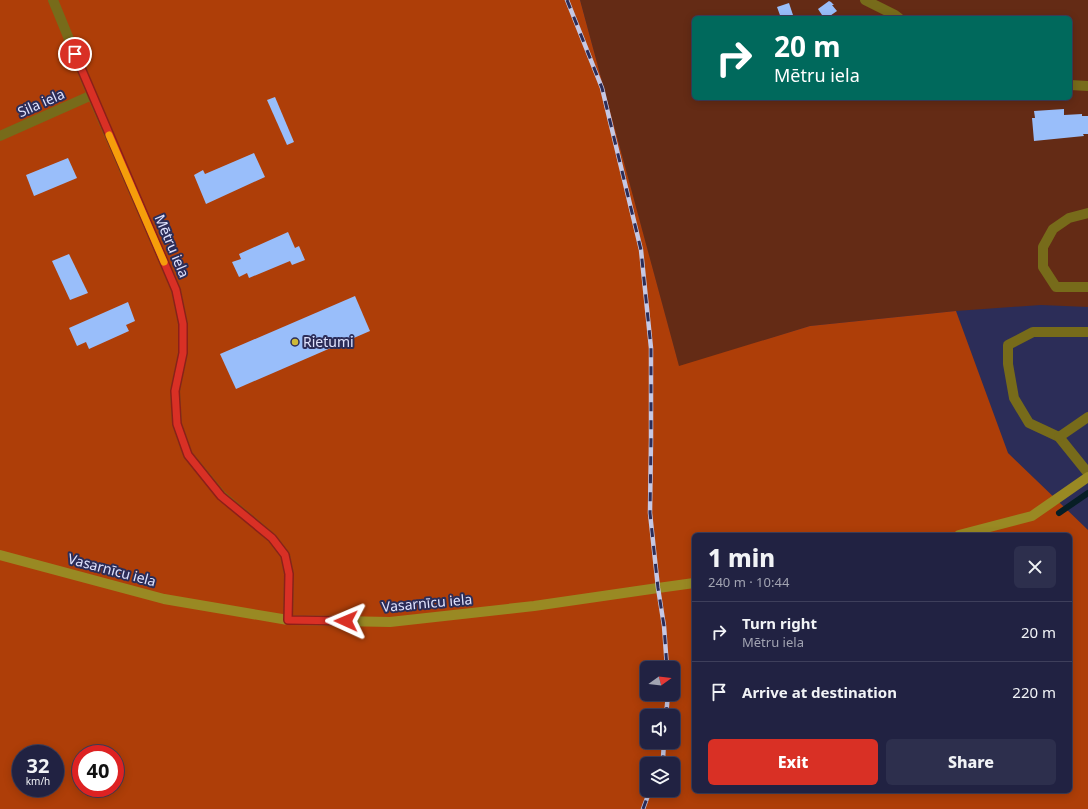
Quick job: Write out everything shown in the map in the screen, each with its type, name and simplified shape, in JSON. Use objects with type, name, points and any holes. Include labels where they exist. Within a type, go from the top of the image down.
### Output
[{"type":"street","name":"Mētru iela","points":[[53,0],[176,290],[183,324],[183,353],[175,391],[177,424],[181,437],[188,455],[221,496],[272,538],[285,555],[289,574],[288,620]]},
{"type":"street","points":[[865,0],[896,16]]},
{"type":"street","points":[[1072,86],[1088,86]]},
{"type":"street","name":"Sila iela","points":[[0,136],[92,95]]},
{"type":"street","points":[[1088,213],[1069,218],[1053,229],[1043,247],[1043,268],[1056,287],[1088,287]]},
{"type":"street","points":[[1088,332],[1033,332],[1008,345],[1008,364],[1014,398],[1029,424],[1059,437],[1088,473]]},
{"type":"street","points":[[1059,437],[1088,417]]},
{"type":"street","points":[[967,533],[1032,516],[1088,477]]},
{"type":"street","name":"Vasarnīcu iela","points":[[0,555],[164,599],[288,620],[390,622],[534,606],[692,584]]},
{"type":"shaded area","points":[[0,0],[580,0],[679,366],[810,326],[956,311],[1008,453],[1088,530],[1088,809],[0,809]]},
{"type":"shaded area","points":[[580,0],[1088,0],[1088,307],[1041,305],[956,311],[810,326],[679,367]]},
{"type":"building","points":[[829,1],[834,5],[832,5],[837,11],[830,16],[823,16],[818,9]]},
{"type":"building","points":[[789,3],[793,15],[780,16],[777,7]]},
{"type":"building","points":[[275,97],[294,142],[287,145],[267,100]]},
{"type":"building","points":[[1064,109],[1064,115],[1082,114],[1082,116],[1088,116],[1088,134],[1083,134],[1084,136],[1034,141],[1032,118],[1035,118],[1034,111]]},
{"type":"building","points":[[254,153],[265,177],[206,204],[194,175],[203,170],[205,174]]},
{"type":"building","points":[[68,158],[77,178],[34,196],[26,175]]},
{"type":"building","points":[[288,232],[295,248],[299,246],[305,260],[292,265],[290,261],[249,278],[247,273],[239,277],[232,262],[241,259],[239,254]]},
{"type":"building","points":[[69,254],[88,293],[70,300],[52,261]]},
{"type":"building","name":"Rietumi","points":[[355,296],[370,331],[236,389],[220,354]]},
{"type":"building","points":[[128,302],[135,321],[126,325],[129,331],[89,349],[86,342],[77,346],[69,328]]},
{"type":"waterway","points":[[1059,513],[1088,493]]},
{"type":"railway","points":[[567,0],[602,88],[641,250],[651,348],[650,513],[658,588],[664,626],[666,661]]},
{"type":"railway","points":[[667,701],[667,709]]},
{"type":"railway","points":[[663,757],[664,749]]},
{"type":"railway","points":[[643,809],[647,797]]},
{"type":"slow traffic","points":[[109,135],[164,262]]},
{"type":"place","name":"Rietumi","points":[[295,342]]},
{"type":"route","points":[[75,54],[176,290],[183,324],[183,353],[175,391],[177,424],[188,455],[221,496],[272,538],[285,555],[289,574],[288,620],[346,621]]}]
